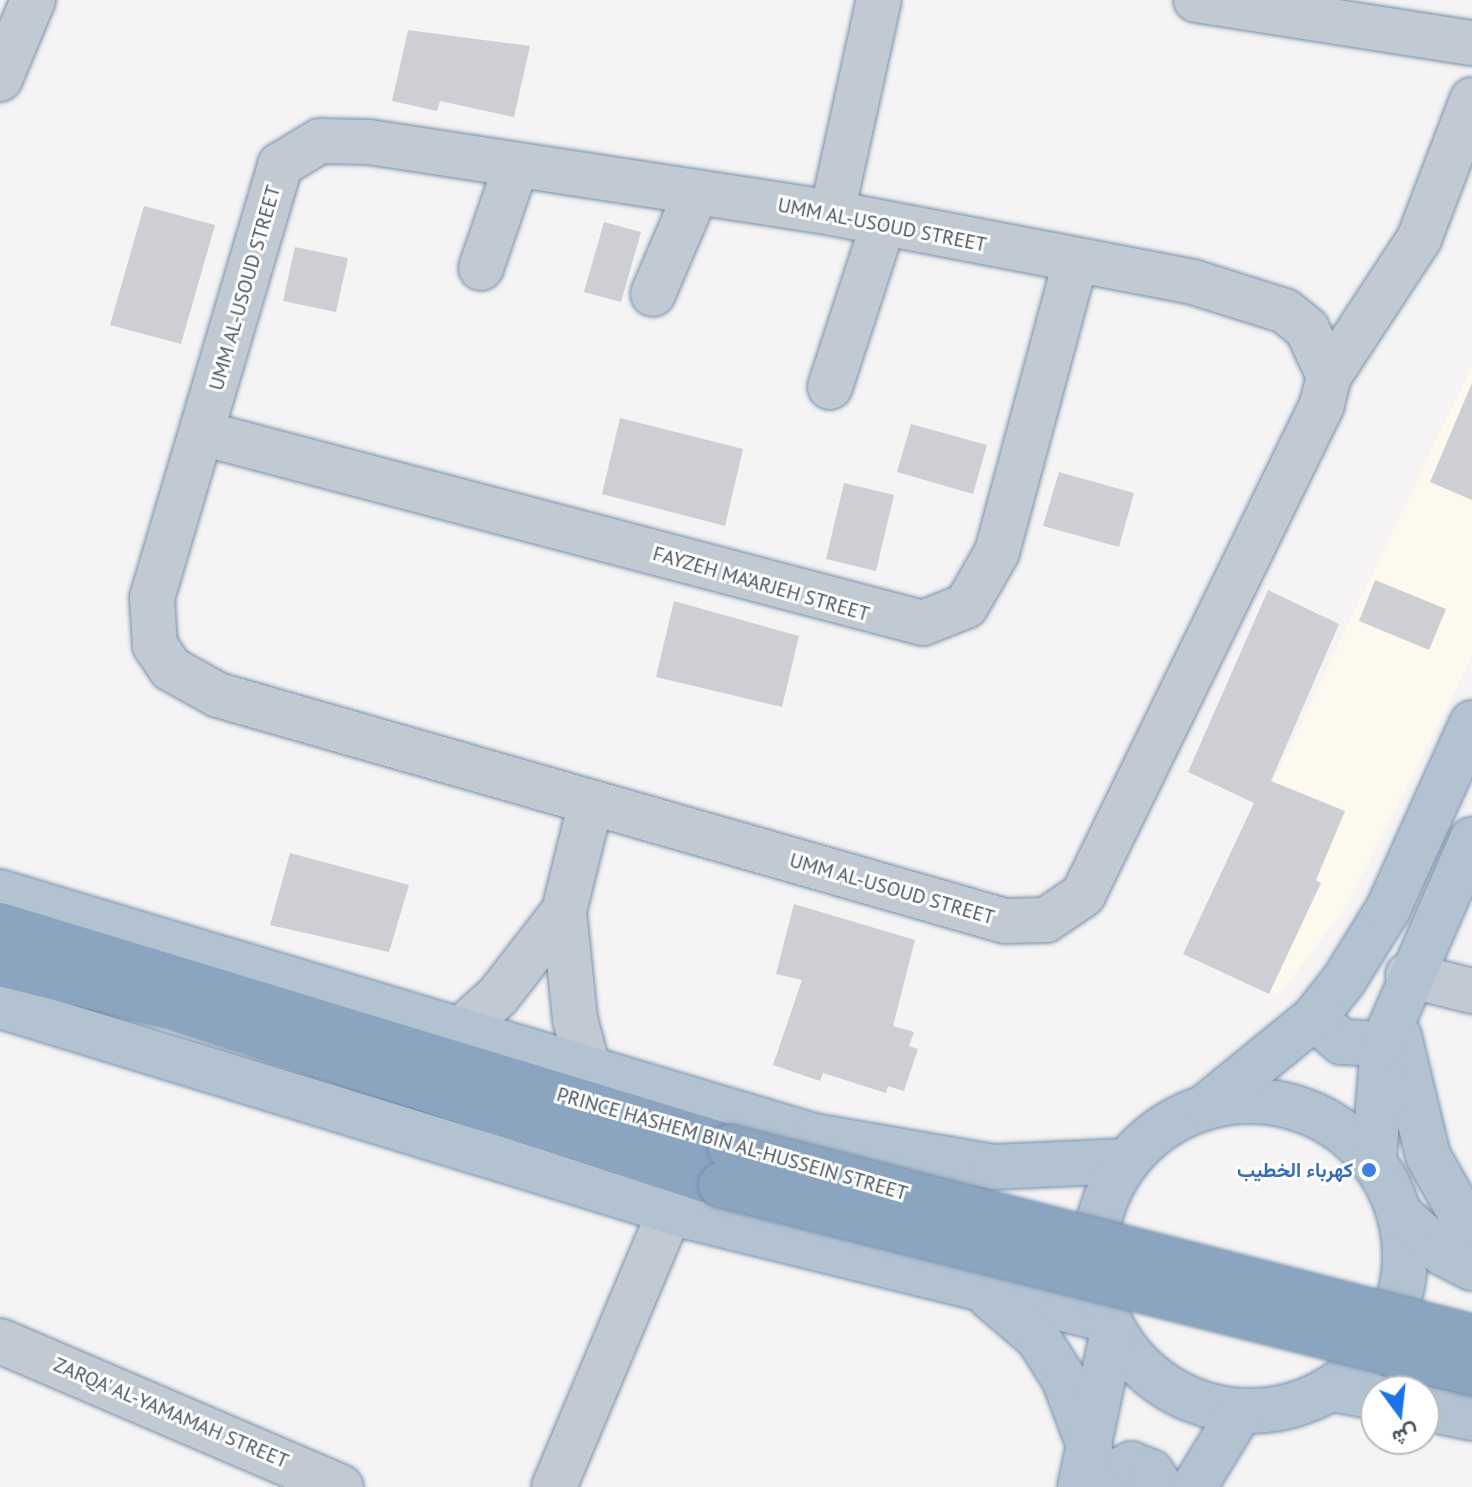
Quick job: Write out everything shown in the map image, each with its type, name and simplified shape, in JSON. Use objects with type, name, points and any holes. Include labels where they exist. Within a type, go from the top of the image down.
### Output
[{"type":"highway","name":"PRINCE HASHEM BIN AL-HUSSEIN STREET","points":[[0,925],[726,1166],[1472,1337]]},
{"type":"highway","name":"PRINCE HASHEM BIN AL-HUSSEIN STREET","points":[[0,964],[174,1007],[726,1166],[1472,1373]]},
{"type":"main road","points":[[1086,1474],[1110,1325],[1095,1238],[1126,1161],[1162,1128],[1205,1107],[1314,1018],[1388,909],[1472,723]]},
{"type":"main road","points":[[1374,1159],[1389,1031],[1408,975],[1472,839]]},
{"type":"main road","name":"PRINCE HASHEM BIN AL-HUSSEIN STREET","points":[[0,892],[814,1136],[993,1167],[1126,1161]]},
{"type":"main road","points":[[0,1006],[670,1211],[1110,1325],[1166,1388],[1240,1412],[1288,1408],[1333,1389],[1380,1343],[1405,1282],[1403,1217]]},
{"type":"main road","points":[[1314,1018],[1342,1042],[1389,1031]]},
{"type":"main road","points":[[1389,1031],[1428,1156],[1472,1234]]},
{"type":"main road","points":[[1205,1107],[1267,1101],[1311,1114],[1374,1159],[1403,1217],[1444,1254],[1472,1268]]},
{"type":"main road","points":[[922,1274],[986,1268],[1016,1255],[1026,1215],[993,1167]]},
{"type":"main road","points":[[982,1291],[1038,1338],[1064,1379],[1086,1474]]},
{"type":"main road","points":[[1333,1389],[1360,1394]]},
{"type":"main road","points":[[1440,1411],[1472,1418]]},
{"type":"main road","points":[[1194,1487],[1240,1412]]},
{"type":"main road","points":[[1086,1474],[1131,1464],[1151,1472],[1161,1487]]},
{"type":"street","points":[[0,79],[33,0]]},
{"type":"street","points":[[832,213],[879,0]]},
{"type":"street","points":[[1196,0],[1472,43]]},
{"type":"street","points":[[1329,376],[1419,239],[1472,100]]},
{"type":"street","name":"UMM AL-USOUD STREET","points":[[320,141],[369,142],[696,193],[832,213],[1075,262],[1193,282],[1285,311],[1321,350],[1329,376],[1299,455],[1094,876],[1065,911],[1005,921],[590,806],[218,695],[171,669],[155,645],[152,598],[205,434],[270,193],[291,154],[320,141]]},
{"type":"street","points":[[481,268],[516,166]]},
{"type":"street","points":[[653,294],[696,193]]},
{"type":"street","points":[[830,387],[883,225]]},
{"type":"street","name":"FAYZEH MA’ARJEH STREET","points":[[205,434],[923,623],[966,606],[997,552],[1075,262]]},
{"type":"street","points":[[588,1068],[575,1019],[564,911],[590,806]]},
{"type":"street","points":[[460,1030],[498,996],[564,911]]},
{"type":"street","points":[[1408,975],[1472,991]]},
{"type":"street","points":[[554,1487],[670,1211]]},
{"type":"street","name":"ZARQA' AL-YAMAMAH STREET","points":[[0,1341],[341,1487]]},
{"type":"shaded area","points":[[1472,366],[1472,657],[1344,910],[1278,996],[1191,952]]},
{"type":"building","points":[[408,30],[530,46],[514,117],[440,101],[437,111],[392,101]]},
{"type":"building","points":[[144,206],[215,225],[181,344],[110,325]]},
{"type":"building","points":[[604,222],[641,232],[621,302],[584,292]]},
{"type":"building","points":[[295,247],[348,258],[336,312],[283,301]]},
{"type":"building","points":[[1472,383],[1472,500],[1430,482]]},
{"type":"building","points":[[620,418],[743,449],[725,526],[602,494]]},
{"type":"building","points":[[911,424],[987,445],[973,494],[897,472]]},
{"type":"building","points":[[1059,472],[1134,493],[1119,547],[1043,526]]},
{"type":"building","points":[[844,483],[894,495],[876,571],[826,559]]},
{"type":"building","points":[[1375,580],[1446,609],[1429,650],[1359,621]]},
{"type":"building","points":[[1268,590],[1339,624],[1271,781],[1345,811],[1316,880],[1321,883],[1269,994],[1183,954],[1254,803],[1188,772]]},
{"type":"building","points":[[674,601],[799,636],[782,707],[656,677]]},
{"type":"building","points":[[290,853],[409,885],[389,952],[270,925]]},
{"type":"building","points":[[794,904],[915,940],[893,1026],[914,1032],[909,1046],[918,1049],[904,1091],[888,1086],[886,1093],[823,1073],[820,1081],[773,1065],[802,980],[776,974]]},
{"type":"place","name":"كهرباء الخطيب","points":[[1369,1170]]}]
